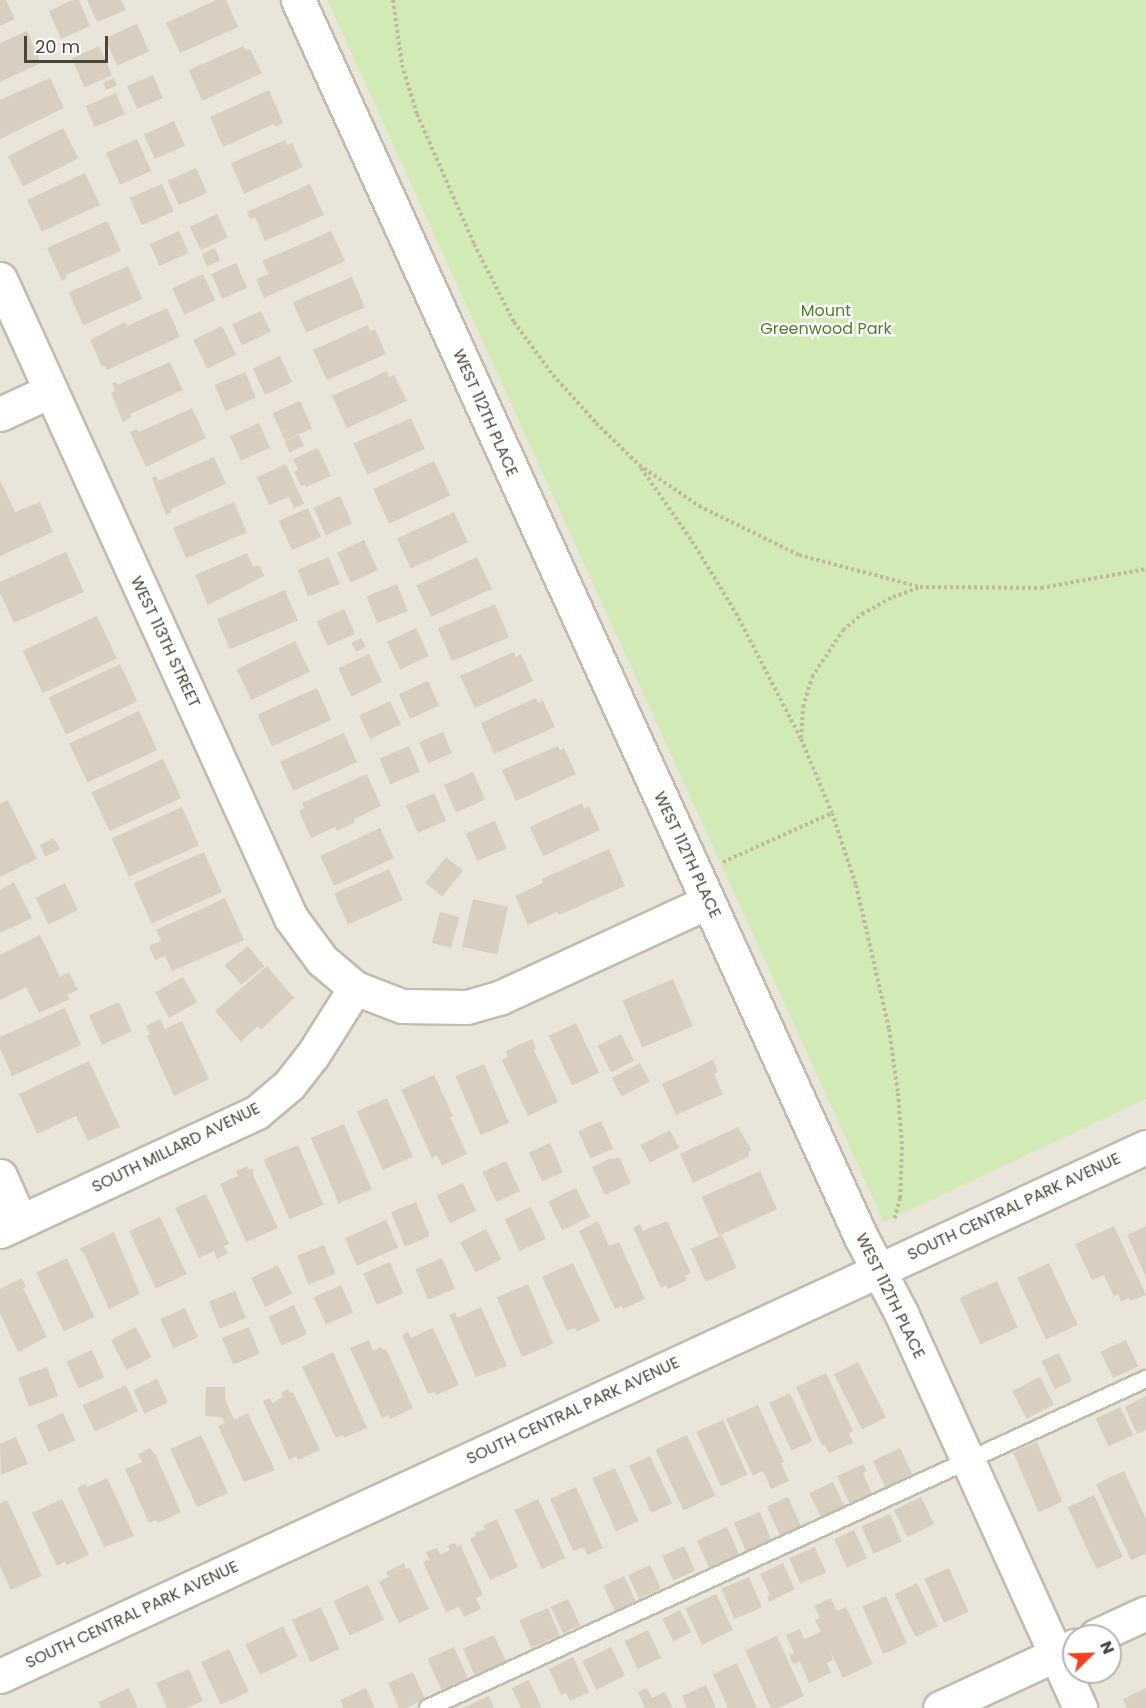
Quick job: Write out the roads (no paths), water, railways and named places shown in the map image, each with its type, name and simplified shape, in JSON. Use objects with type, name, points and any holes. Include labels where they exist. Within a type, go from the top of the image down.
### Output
[{"type":"street","name":"WEST 112TH PLACE","points":[[298,0],[877,1271],[901,1313],[968,1461],[1062,1644]]},
{"type":"street","name":"WEST 113TH STREET","points":[[0,279],[291,918],[322,960],[354,988]]},
{"type":"street","points":[[0,414],[50,391]]},
{"type":"street","points":[[354,988],[402,1006],[467,1007],[501,997],[708,902]]},
{"type":"street","name":"SOUTH MILLARD AVENUE","points":[[10,1226],[257,1112],[289,1086],[312,1056],[354,988]]},
{"type":"street","name":"SOUTH CENTRAL PARK AVENUE","points":[[0,1676],[1146,1147]]},
{"type":"street","points":[[0,1176],[10,1226]]},
{"type":"street","points":[[1122,1624],[1146,1613]]},
{"type":"street","points":[[940,1708],[1062,1651]]},
{"type":"street","name":"WEST 112TH PLACE","points":[[1074,1684],[1080,1708]]},
{"type":"lane","points":[[428,1708],[1146,1379]]},
{"type":"park label","name":"Mount Greenwood Park","points":[[826,320]]}]
